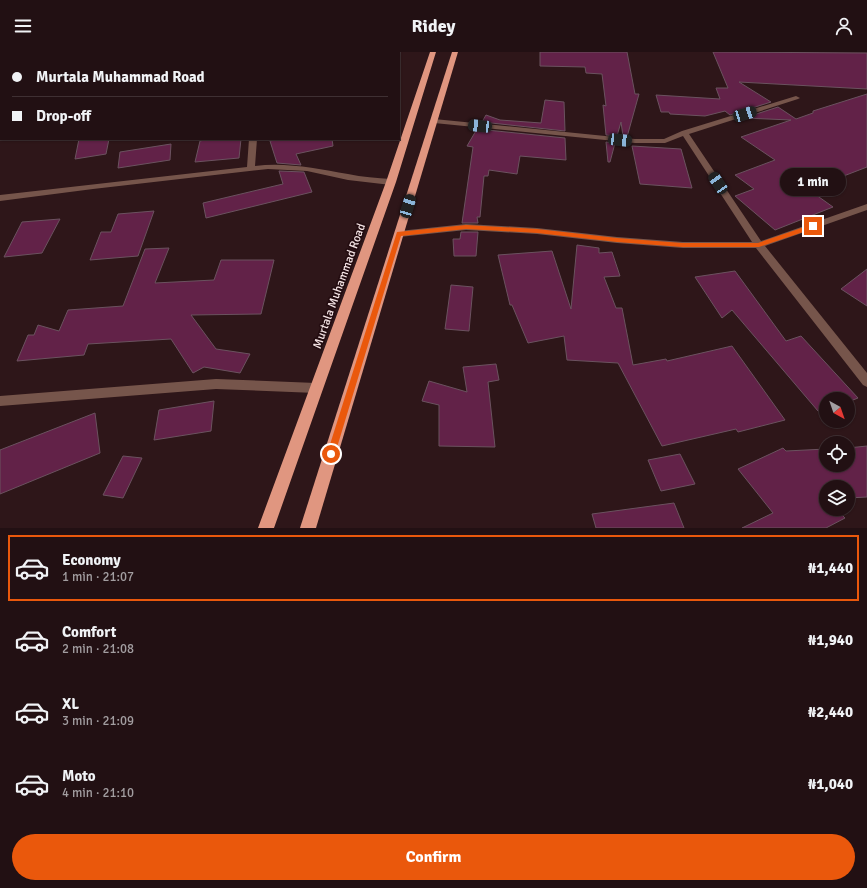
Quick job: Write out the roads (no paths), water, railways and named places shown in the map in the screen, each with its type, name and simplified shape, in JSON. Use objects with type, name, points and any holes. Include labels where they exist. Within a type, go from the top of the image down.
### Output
[{"type":"highway","name":"Murtala Muhammad Road","points":[[266,528],[390,182],[433,52]]},
{"type":"highway","points":[[308,528],[455,52]]},
{"type":"street","points":[[434,122],[635,141],[665,141],[685,133],[796,98]]},
{"type":"street","points":[[685,133],[759,245],[867,382]]},
{"type":"street","points":[[251,168],[252,140]]},
{"type":"street","points":[[0,198],[93,186],[268,167],[307,169],[348,177],[390,182]]},
{"type":"street","points":[[399,234],[466,227],[537,231],[617,240],[682,245],[759,245],[867,207]]},
{"type":"street","points":[[0,401],[216,384],[316,388]]}]
